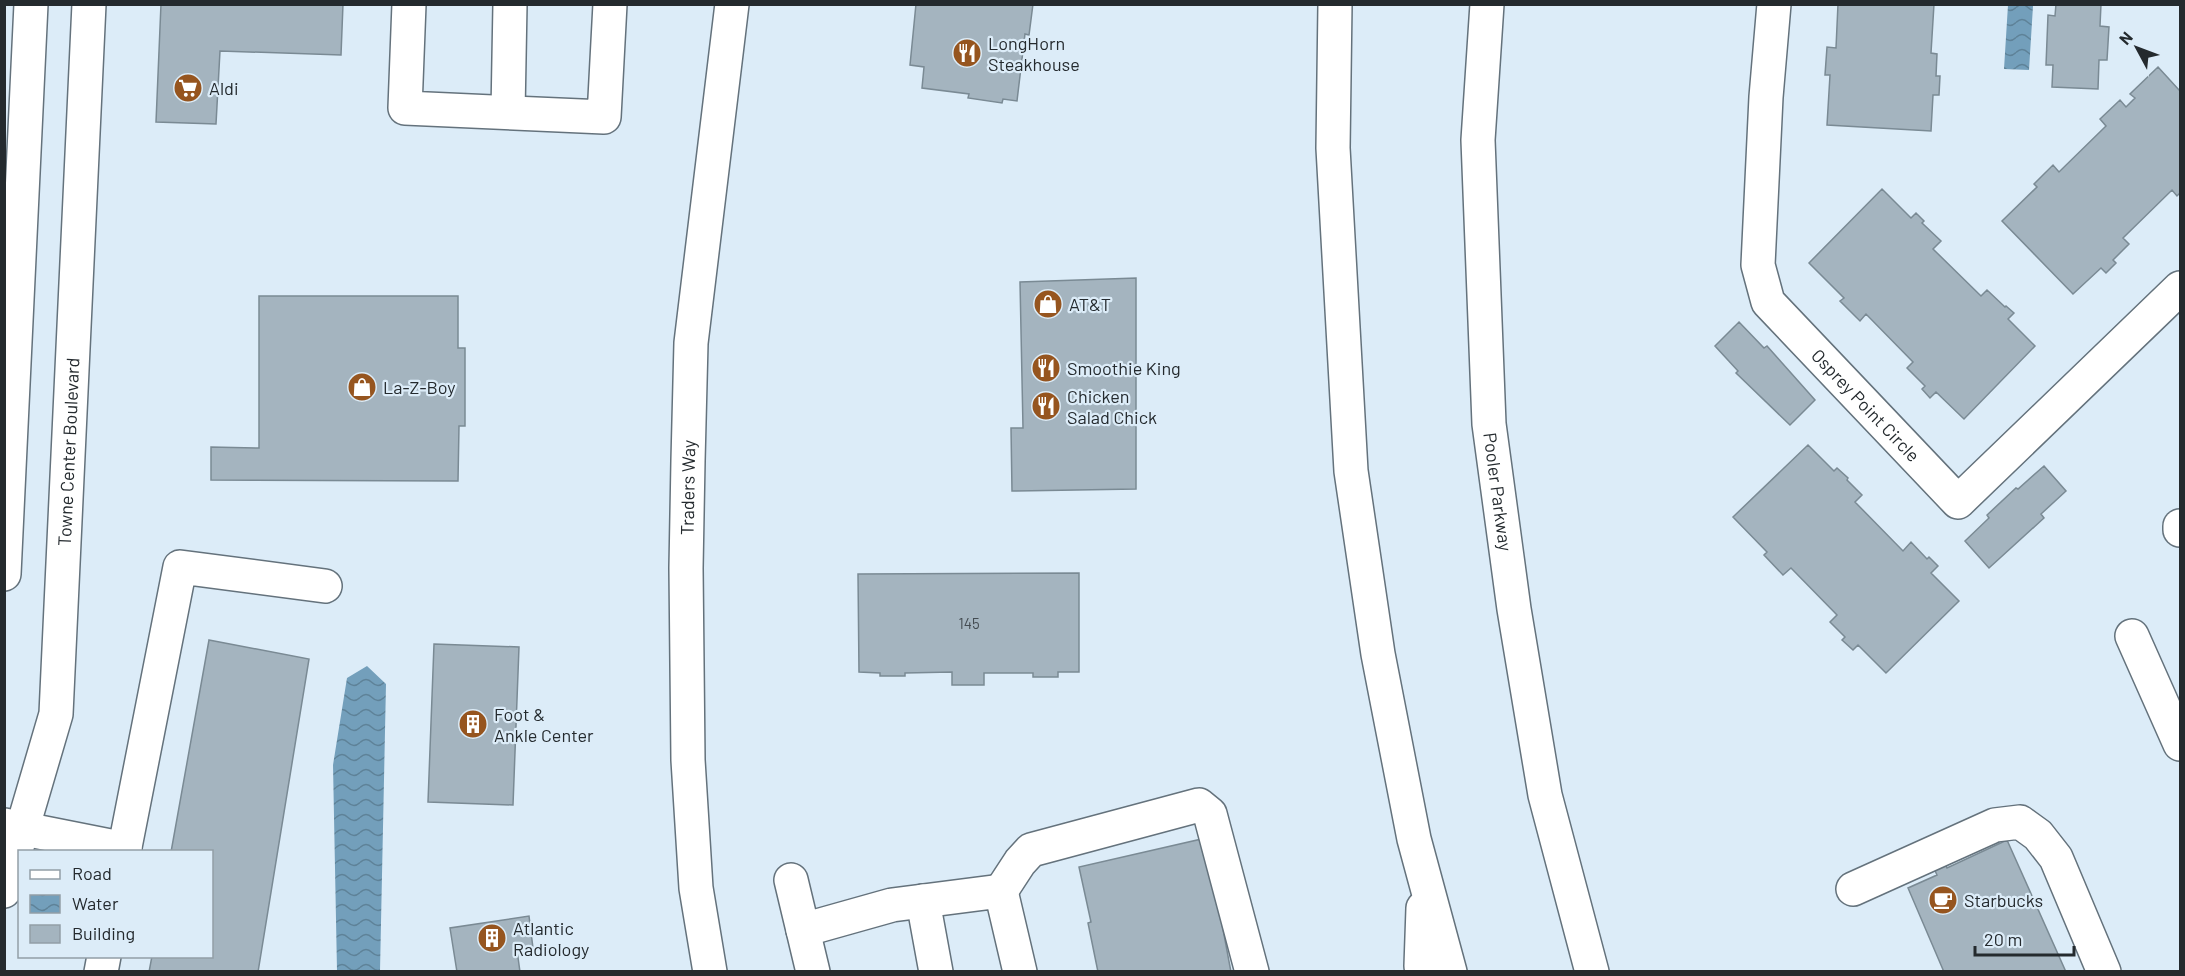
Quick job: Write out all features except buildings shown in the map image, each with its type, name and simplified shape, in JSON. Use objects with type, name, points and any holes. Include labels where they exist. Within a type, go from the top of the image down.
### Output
[{"type":"street","points":[[4,574],[31,4]]},
{"type":"street","name":"Towne Center Boulevard","points":[[4,891],[14,826],[56,714],[89,4]]},
{"type":"street","points":[[409,4],[405,108],[603,117],[610,4]]},
{"type":"street","points":[[508,112],[510,4]]},
{"type":"street","name":"Traders Way","points":[[710,972],[696,888],[688,760],[688,473],[691,343],[732,4]]},
{"type":"street","points":[[1335,4],[1333,148],[1351,471],[1378,654],[1414,839],[1450,972]]},
{"type":"street","name":"Pooler Parkway","points":[[1487,4],[1478,140],[1489,424],[1514,609],[1545,795],[1592,972]]},
{"type":"street","name":"Osprey Point Circle","points":[[1774,4],[1766,97],[1758,265],[1768,302],[1958,502],[2181,288]]},
{"type":"street","points":[[14,826],[124,850],[180,567],[325,586]]},
{"type":"street","points":[[2132,636],[2181,744]]},
{"type":"street","points":[[1020,972],[1001,891],[1031,850],[1199,805],[1210,814],[1252,972]]},
{"type":"street","points":[[1853,889],[1995,825],[2019,822],[2038,834],[2056,858],[2104,972]]},
{"type":"street","points":[[1423,972],[1421,966],[1424,876]]},
{"type":"street","points":[[791,880],[813,972]]},
{"type":"street","points":[[803,930],[892,905],[1001,891]]},
{"type":"street","points":[[923,902],[936,972]]},
{"type":"water","points":[[2008,5],[2033,6],[2029,70],[2004,69]]},
{"type":"water","points":[[367,666],[386,684],[380,971],[337,971],[333,765],[347,678]]},
{"type":"place","name":"LongHorn Steakhouse","points":[[967,53]]},
{"type":"place","name":"Aldi","points":[[188,88]]},
{"type":"place","name":"AT&T","points":[[1048,304]]},
{"type":"place","name":"Smoothie King","points":[[1046,368]]},
{"type":"place","name":"La-Z-Boy","points":[[362,387]]},
{"type":"place","name":"Chicken Salad Chick","points":[[1046,406]]},
{"type":"place","name":"Foot & Ankle Center","points":[[473,724]]},
{"type":"place","name":"Starbucks","points":[[1943,900]]},
{"type":"place","name":"Atlantic Radiology","points":[[492,938]]}]
